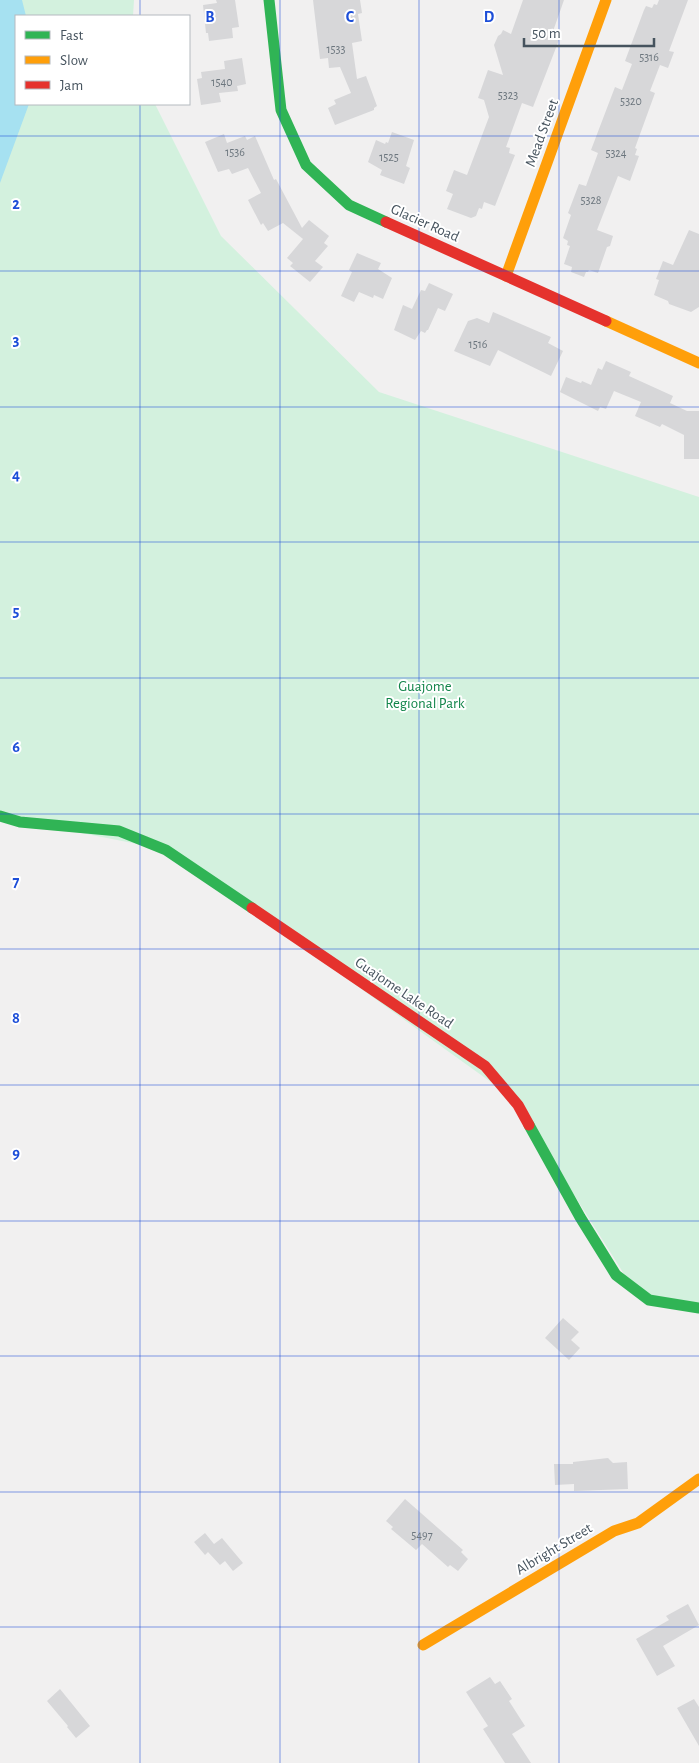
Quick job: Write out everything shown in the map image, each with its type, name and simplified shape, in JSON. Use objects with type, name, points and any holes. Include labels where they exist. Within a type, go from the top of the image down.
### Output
[{"type":"street","name":"Glacier Road","points":[[269,0],[281,110],[306,165],[349,205],[699,363]]},
{"type":"street","name":"Mead Street","points":[[506,276],[606,0]]},
{"type":"street","name":"Guajome Lake Road","points":[[0,816],[20,822],[119,831],[166,850],[485,1066],[518,1104],[580,1217],[616,1275],[649,1300],[699,1308]]},
{"type":"street","name":"Albright Street","points":[[423,1644],[614,1531],[638,1523],[699,1480]]},
{"type":"green space","name":"Guajome Regional Park","points":[[0,0],[134,0],[133,15],[15,15],[15,105],[156,105],[221,236],[379,392],[699,497],[699,1303],[636,1293],[513,1098],[168,850],[0,817]]},
{"type":"water","points":[[0,0],[22,0],[26,15],[15,15],[15,105],[29,105],[0,183]]},
{"type":"building","points":[[216,0],[235,0],[239,27],[232,28],[233,38],[209,41],[208,33],[206,33],[203,5],[217,3]]},
{"type":"building","points":[[313,0],[360,0],[362,13],[358,14],[362,41],[352,43],[357,79],[366,76],[377,106],[374,110],[335,125],[328,108],[336,104],[334,100],[351,93],[340,67],[329,68],[328,58],[320,59]]},
{"type":"building","points":[[523,0],[564,0],[551,37],[559,40],[533,107],[522,103],[506,147],[510,148],[509,153],[515,155],[495,206],[484,202],[482,209],[479,208],[476,216],[471,218],[447,209],[453,194],[446,191],[454,170],[467,175],[489,117],[484,100],[478,98],[488,70],[503,75],[494,45],[503,30],[511,34]]},
{"type":"building","points":[[659,0],[688,0],[669,51],[674,52],[668,68],[660,65],[650,91],[655,93],[635,148],[637,149],[635,155],[639,156],[630,181],[618,176],[597,230],[613,236],[610,246],[607,247],[598,273],[589,270],[584,277],[571,272],[572,267],[564,264],[570,246],[567,245],[568,241],[563,238],[571,215],[568,213],[579,184],[586,186],[598,153],[591,150],[615,87],[622,90],[632,64],[625,61],[644,10],[646,6],[652,8],[654,4],[657,5]]},
{"type":"building","points":[[242,58],[246,84],[237,86],[238,91],[219,93],[221,102],[201,105],[197,79],[202,78],[201,72],[225,69],[224,61]]},
{"type":"building","points":[[392,132],[414,140],[406,166],[410,168],[404,184],[380,175],[382,170],[368,162],[376,140],[385,144],[386,142],[388,143]]},
{"type":"building","points":[[224,134],[227,143],[245,136],[247,140],[255,136],[274,180],[276,179],[302,228],[309,220],[329,236],[324,243],[328,246],[315,261],[323,267],[310,282],[290,266],[293,263],[287,258],[303,239],[283,223],[268,231],[263,223],[261,225],[248,200],[261,193],[248,168],[232,174],[229,169],[218,172],[205,142]]},
{"type":"building","points":[[689,230],[699,234],[699,307],[691,312],[669,304],[668,301],[654,295],[659,280],[656,279],[663,261],[673,265]]},
{"type":"building","points":[[357,253],[381,263],[378,269],[392,278],[383,299],[374,295],[373,298],[359,292],[354,302],[341,296],[352,272],[349,270]]},
{"type":"building","points":[[429,283],[453,294],[445,311],[438,308],[428,330],[425,333],[421,331],[415,340],[394,330],[403,305],[412,309],[421,290],[425,291]]},
{"type":"building","points":[[493,312],[551,337],[548,343],[563,351],[551,376],[498,350],[490,366],[454,351],[468,321],[477,318],[489,323]]},
{"type":"building","points":[[606,361],[631,372],[629,376],[673,396],[670,403],[687,411],[699,411],[699,459],[684,459],[684,435],[662,424],[660,427],[635,416],[641,402],[614,391],[606,409],[600,407],[598,411],[560,392],[566,377],[591,385],[598,368],[602,370]]},
{"type":"building","points":[[563,1318],[579,1332],[571,1340],[580,1348],[569,1360],[545,1338]]},
{"type":"building","points":[[608,1458],[613,1463],[627,1462],[628,1489],[574,1491],[574,1484],[555,1485],[554,1464],[573,1464],[573,1462]]},
{"type":"building","points":[[405,1499],[463,1550],[461,1552],[468,1559],[458,1571],[450,1565],[448,1567],[422,1544],[416,1550],[391,1529],[393,1527],[386,1521]]},
{"type":"building","points":[[205,1533],[214,1544],[222,1538],[243,1563],[233,1571],[225,1561],[220,1565],[208,1552],[205,1555],[194,1542]]},
{"type":"building","points":[[688,1604],[699,1625],[663,1646],[675,1666],[657,1676],[636,1639],[669,1620],[666,1616]]},
{"type":"building","points":[[490,1677],[495,1684],[500,1681],[512,1699],[509,1701],[525,1726],[512,1734],[531,1763],[505,1763],[483,1729],[488,1726],[466,1692]]},
{"type":"building","points":[[60,1689],[90,1726],[76,1738],[47,1701]]},
{"type":"building","points":[[694,1699],[699,1707],[699,1746],[677,1708]]},
{"type":"traffic: fast","points":[[269,0],[281,110],[306,165],[349,205],[386,222]]},
{"type":"traffic: fast","points":[[0,816],[20,822],[119,831],[166,850],[252,908]]},
{"type":"traffic: fast","points":[[529,1125],[580,1217],[616,1275],[649,1300],[699,1308]]},
{"type":"traffic: slow","points":[[506,276],[606,0]]},
{"type":"traffic: slow","points":[[606,321],[699,363]]},
{"type":"traffic: slow","points":[[423,1645],[614,1531],[638,1523],[699,1479]]},
{"type":"traffic: jam","points":[[386,222],[606,321]]},
{"type":"traffic: jam","points":[[252,908],[485,1066],[518,1105],[529,1125]]}]
